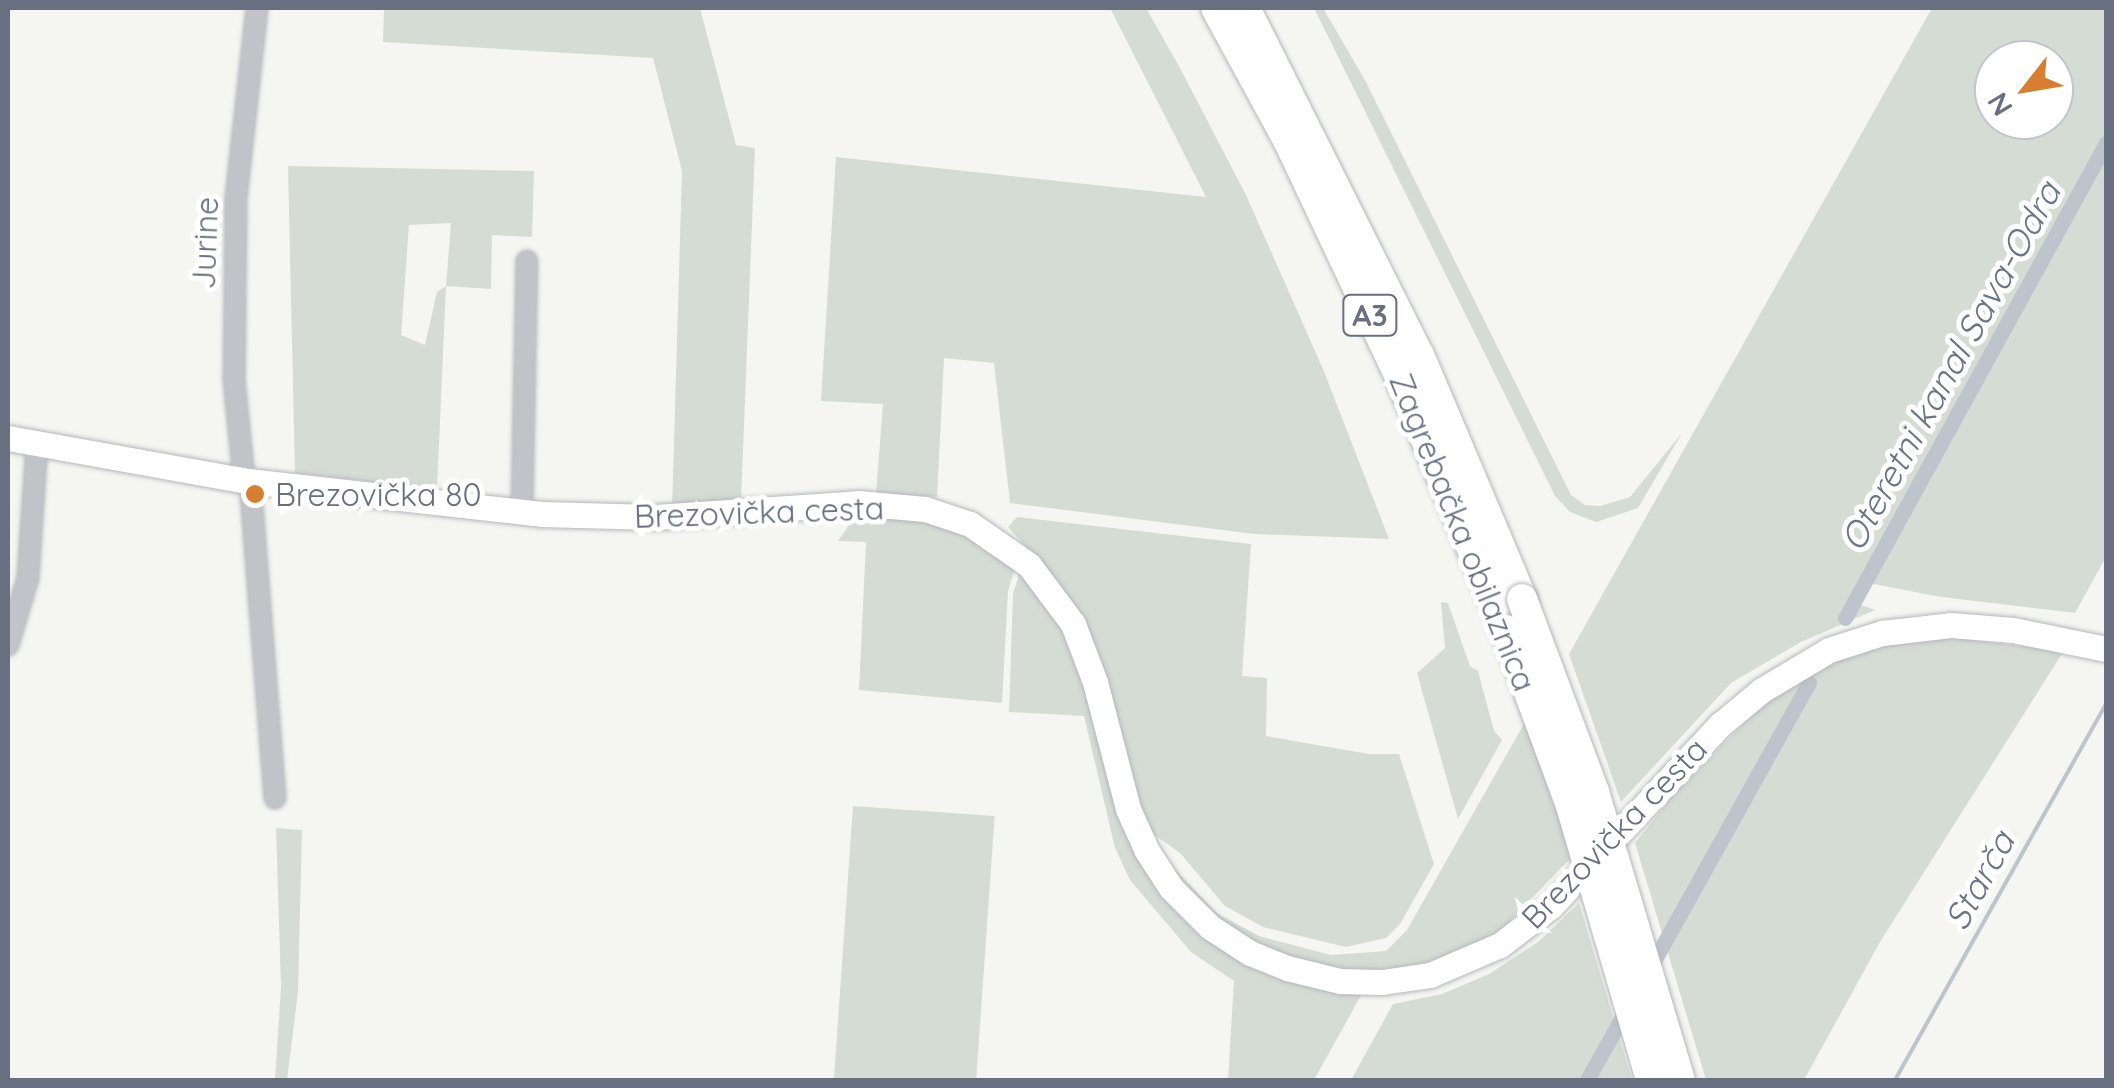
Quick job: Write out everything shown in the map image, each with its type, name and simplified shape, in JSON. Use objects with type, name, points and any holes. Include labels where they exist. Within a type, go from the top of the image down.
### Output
[{"type":"highway","name":"Zagrebačka obilaznica","points":[[1216,8],[1288,140],[1396,368],[1506,630],[1571,806],[1651,1080]]},
{"type":"highway","name":"Zagrebačka obilaznica","points":[[1245,8],[1418,355],[1522,599],[1594,792],[1680,1080]]},
{"type":"main road","name":"Brezovička cesta","points":[[8,438],[248,481],[522,512],[622,518],[809,504],[888,504],[938,512],[995,537],[1046,582],[1072,624],[1095,682],[1128,809],[1147,851],[1171,888],[1210,927],[1250,953],[1287,968],[1340,981],[1419,978],[1457,967],[1500,945],[1551,906],[1720,724],[1780,678],[1829,650],[1882,632],[1950,625],[2014,630],[2106,648]]},
{"type":"street","name":"Jurine","points":[[248,481],[234,380],[233,256],[241,135],[257,8]]},
{"type":"street","points":[[522,512],[527,260]]},
{"type":"street","points":[[8,646],[28,578],[37,442]]},
{"type":"street","points":[[248,481],[275,798]]},
{"type":"shaded area","points":[[384,8],[700,8],[736,145],[755,148],[741,501],[672,509],[682,171],[653,58],[383,42]]},
{"type":"shaded area","points":[[1110,8],[1146,8],[1180,68],[1246,195],[1323,369],[1389,539],[1254,534],[1010,503],[994,363],[944,358],[937,497],[876,493],[883,404],[821,401],[836,157],[1206,197]]},
{"type":"shaded area","points":[[1314,8],[1323,8],[1366,82],[1571,495],[1585,505],[1600,506],[1630,497],[1682,433],[1638,508],[1596,522],[1570,512],[1555,496]]},
{"type":"shaded area","points":[[1932,8],[2106,8],[2106,557],[2075,613],[1941,597],[1863,582],[1853,602],[1875,610],[1801,642],[1731,683],[1621,802],[1569,654]]},
{"type":"shaded area","points":[[288,166],[534,171],[532,237],[492,235],[491,289],[446,286],[437,489],[295,473]],"holes":[[[451,223],[446,286],[437,292],[425,345],[401,335],[409,225]]]},
{"type":"shaded area","points":[[866,513],[945,524],[1016,565],[1008,591],[1002,703],[859,690],[866,542],[838,541],[853,519]]},
{"type":"shaded area","points":[[1017,517],[1251,544],[1242,676],[1267,678],[1266,736],[1369,754],[1399,754],[1434,864],[1400,924],[1386,938],[1346,947],[1263,927],[1225,906],[1180,853],[1149,831],[1136,804],[1080,616],[1061,586],[1008,527]]},
{"type":"shaded area","points":[[1021,569],[1060,619],[1178,909],[1363,992],[1314,1080],[1228,1080],[1234,981],[1191,952],[1130,880],[1115,848],[1084,716],[1009,712],[1013,593]]},
{"type":"shaded area","points":[[1441,602],[1448,603],[1470,666],[1478,671],[1494,731],[1502,740],[1458,819],[1417,673],[1445,648]]},
{"type":"shaded area","points":[[1952,637],[2063,652],[1880,942],[1804,1080],[1706,1080],[1635,843],[1676,792],[1765,702],[1835,660],[1880,645]]},
{"type":"shaded area","points":[[1525,722],[1572,857],[1494,937],[1476,948],[1404,971],[1339,971],[1282,957],[1233,931],[1188,894],[1167,861],[1218,914],[1259,936],[1331,955],[1386,951],[1407,930]]},
{"type":"shaded area","points":[[853,806],[995,816],[976,1080],[834,1079]]},
{"type":"shaded area","points":[[276,828],[302,830],[298,992],[287,1080],[275,1080],[281,987]]},
{"type":"shaded area","points":[[1579,903],[1632,1080],[1351,1080],[1393,1004],[1442,994],[1489,974],[1538,942]]},
{"type":"waterway","name":"Oteretni kanal Sava-Odra","points":[[1845,618],[2106,143]]},
{"type":"waterway","name":"Oteretni kanal Sava-Odra","points":[[1650,968],[1809,682]]},
{"type":"waterway","name":"Starča","points":[[1895,1080],[2106,704]]},
{"type":"waterway","name":"Oteretni kanal Sava-Odra","points":[[1587,1080],[1629,1005]]},
{"type":"place","name":"Brezovička 80","points":[[255,494]]}]
